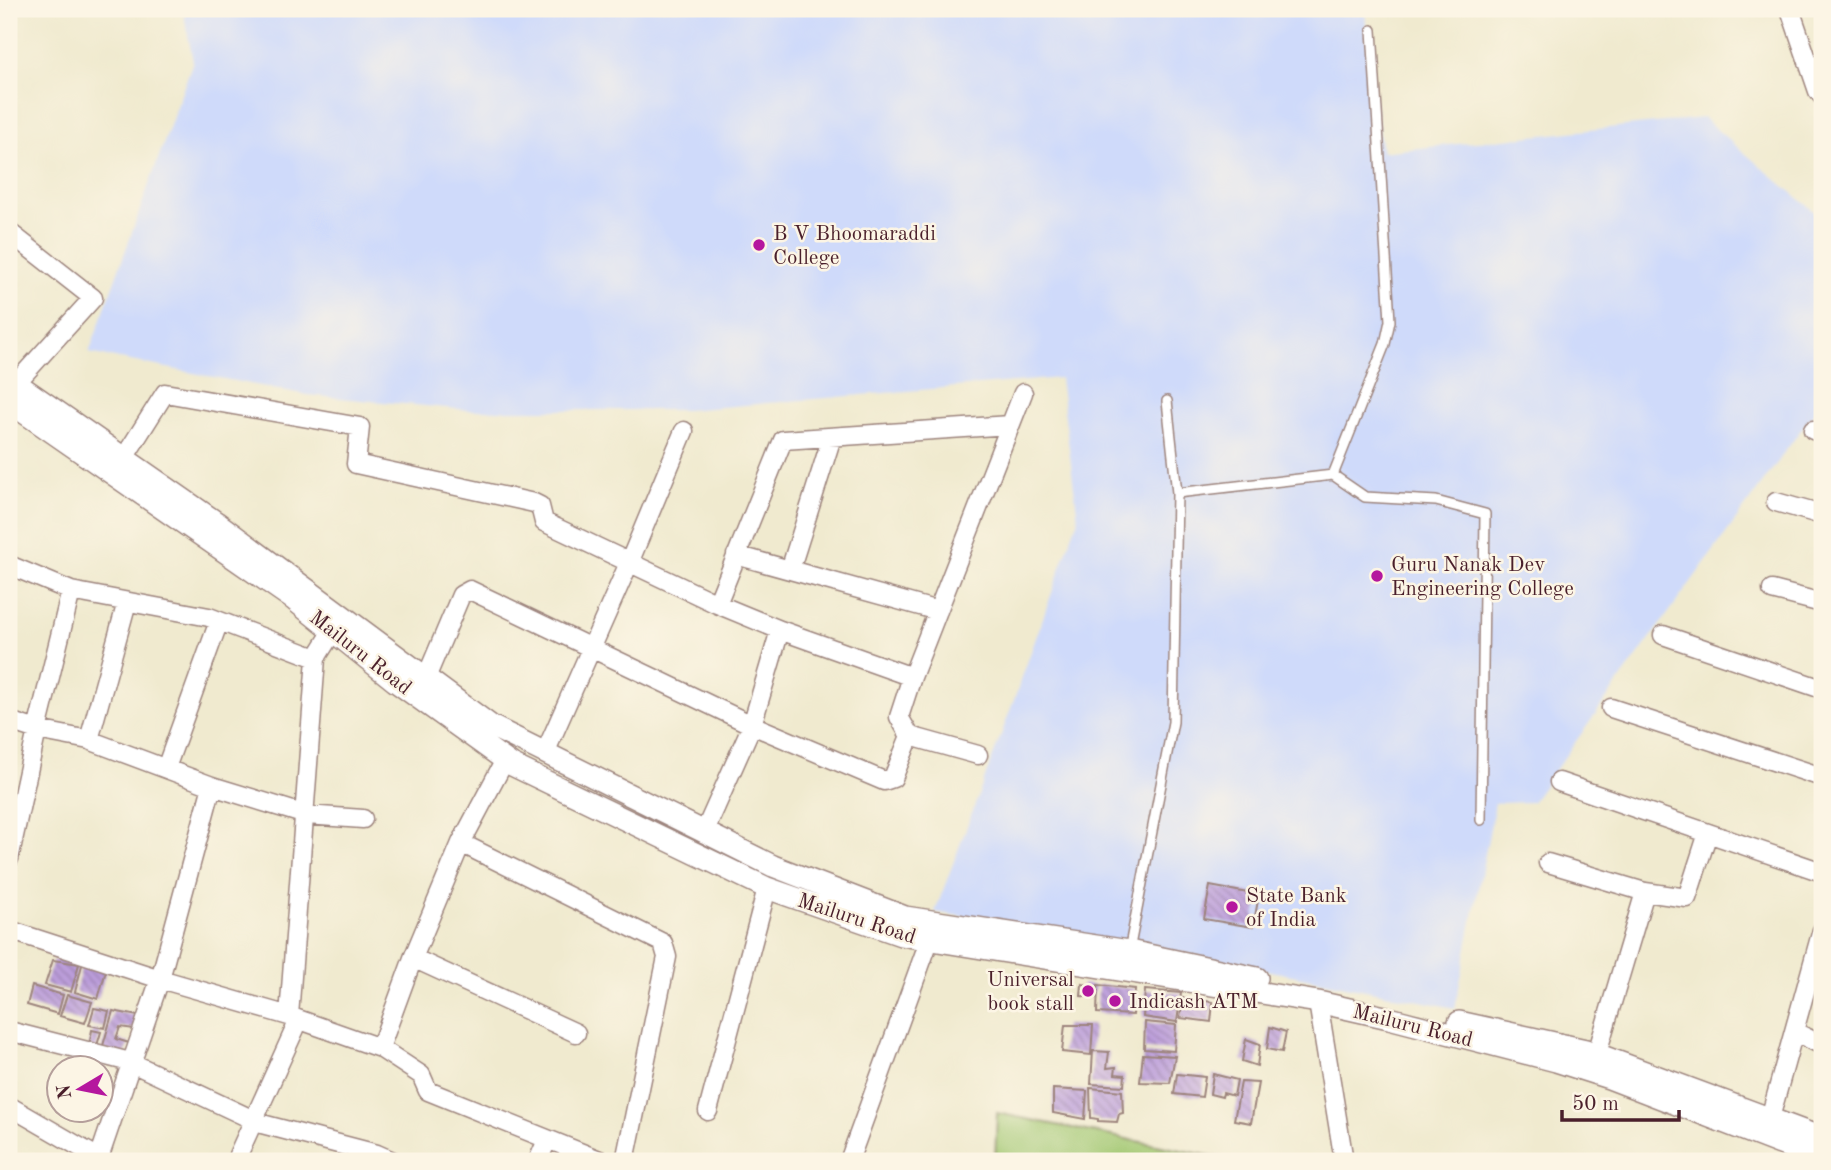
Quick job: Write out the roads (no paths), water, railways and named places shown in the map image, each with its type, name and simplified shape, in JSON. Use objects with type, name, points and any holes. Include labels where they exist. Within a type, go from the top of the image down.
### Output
[{"type":"street","points":[[1790,9],[1822,96]]},
{"type":"street","points":[[11,237],[93,298],[11,388],[124,458],[216,522],[491,726],[704,833],[793,874],[905,916],[1597,1053],[1822,1138]]},
{"type":"street","name":"Mailuru Road","points":[[11,388],[293,599],[395,681],[505,760],[767,888],[870,926],[929,941],[1128,961],[1390,1018],[1566,1065],[1822,1160]]},
{"type":"street","points":[[124,458],[165,393],[360,427],[355,464],[534,503],[541,506],[544,522],[717,604],[780,630],[912,677]]},
{"type":"street","points":[[978,755],[910,736],[899,719],[912,677],[1023,393]]},
{"type":"street","points":[[717,604],[783,440],[1010,425]]},
{"type":"street","points":[[545,753],[684,431]]},
{"type":"street","points":[[790,570],[832,437]]},
{"type":"street","points":[[1776,502],[1822,515]]},
{"type":"street","points":[[736,555],[938,611]]},
{"type":"street","points":[[9,565],[71,591],[219,621],[316,658]]},
{"type":"street","points":[[426,678],[461,595],[467,590],[752,725],[884,781],[893,778],[910,736]]},
{"type":"street","points":[[1772,590],[1822,603]]},
{"type":"street","points":[[9,859],[71,591]]},
{"type":"street","points":[[89,740],[127,602]]},
{"type":"street","points":[[166,768],[219,621]]},
{"type":"street","points":[[704,833],[752,725],[780,630]]},
{"type":"street","points":[[240,1161],[237,1159],[238,1154],[294,1018],[296,906],[306,815],[316,658],[332,631]]},
{"type":"street","points":[[1663,635],[1822,689]]},
{"type":"street","points":[[1611,708],[1822,777]]},
{"type":"street","points":[[9,721],[37,730],[89,740],[212,786],[306,815],[362,819]]},
{"type":"street","points":[[380,1048],[461,843],[505,760]]},
{"type":"street","points":[[1559,782],[1822,872]]},
{"type":"street","points":[[9,1106],[97,1159],[160,979],[212,786]]},
{"type":"street","points":[[1548,863],[1645,892],[1684,899],[1689,897],[1708,833]]},
{"type":"street","points":[[461,843],[663,943],[667,957],[625,1161]]},
{"type":"street","points":[[708,1111],[767,888]]},
{"type":"street","points":[[1597,1053],[1645,892]]},
{"type":"street","points":[[9,930],[160,979],[294,1018],[380,1048],[421,1075],[428,1091],[602,1161]]},
{"type":"street","points":[[1770,1118],[1818,962],[1822,930]]},
{"type":"street","points":[[849,1161],[929,941]]},
{"type":"street","points":[[414,958],[576,1033]]},
{"type":"street","points":[[1318,1002],[1344,1161]]},
{"type":"street","points":[[9,1031],[130,1062],[254,1120],[377,1154],[393,1161]]},
{"type":"street","points":[[1795,1032],[1822,1045]]},
{"type":"street","points":[[538,1161],[547,1140]]},
{"type":"lane","points":[[1332,475],[1385,344],[1390,321],[1372,30]]},
{"type":"lane","points":[[1128,961],[1173,722],[1177,493],[1167,401]]},
{"type":"lane","points":[[1177,493],[1332,475],[1365,496],[1436,501],[1485,514],[1481,820]]},
{"type":"place","name":"B V Bhoomaraddi College","points":[[759,245]]},
{"type":"place","name":"Guru Nanak Dev Engineering College","points":[[1377,576]]},
{"type":"place","name":"State Bank of India","points":[[1232,907]]},
{"type":"place","name":"Universal book stall","points":[[1088,991]]},
{"type":"place","name":"Indicash ATM","points":[[1115,1001]]}]
